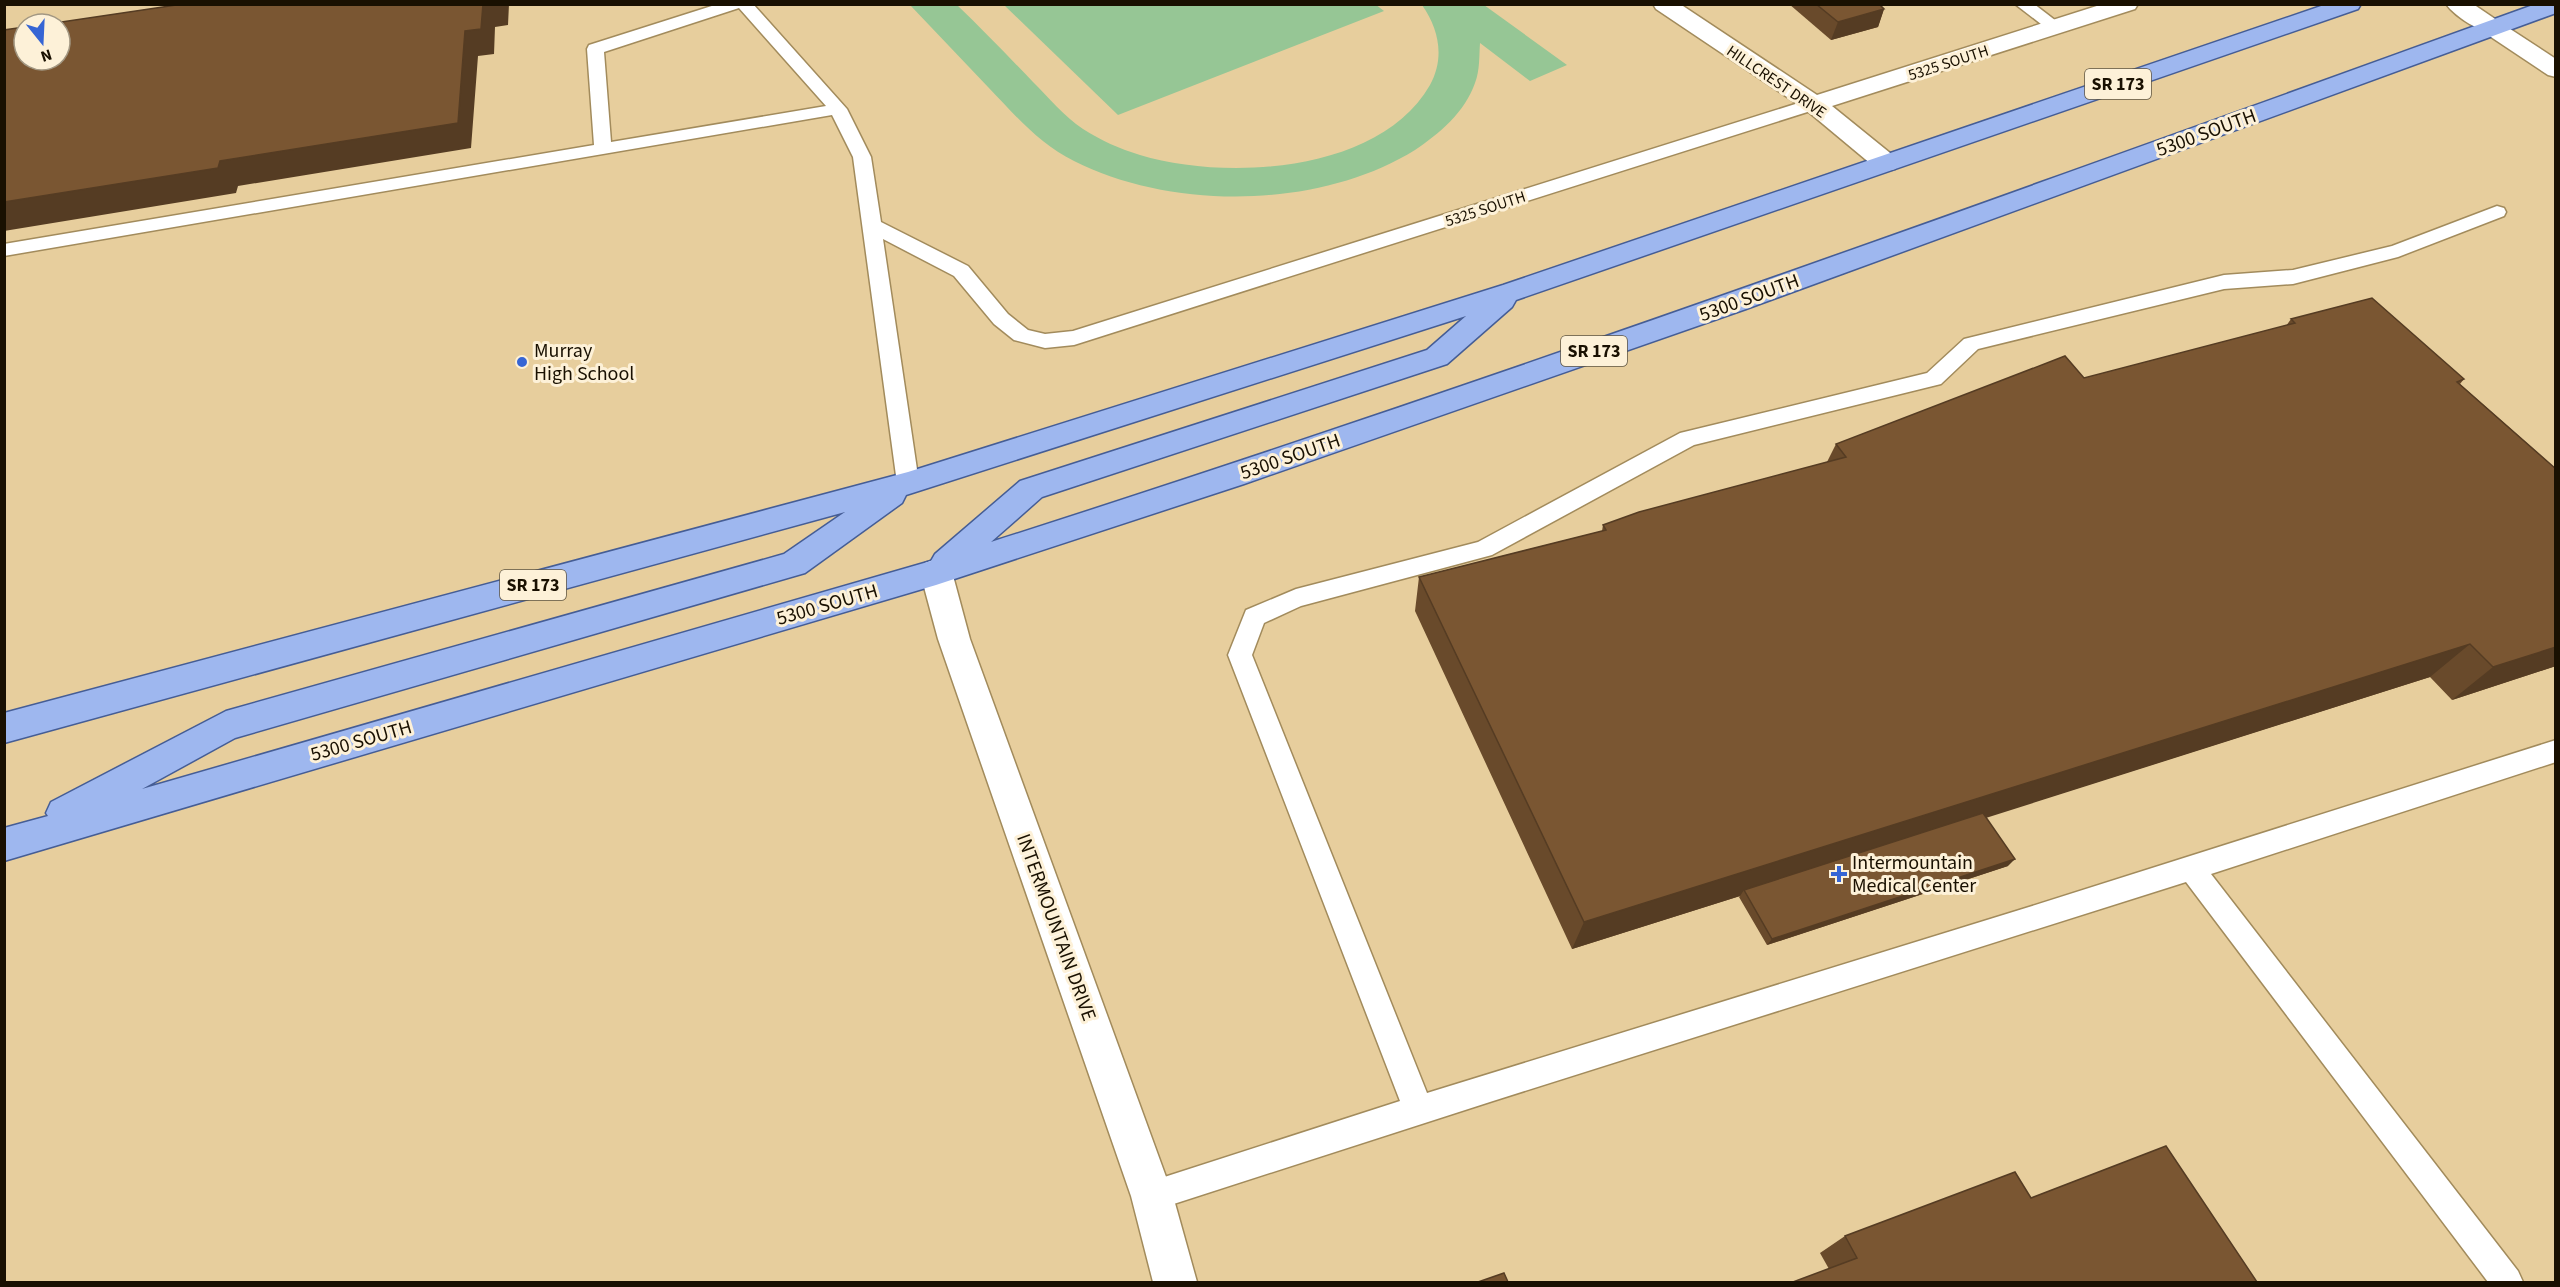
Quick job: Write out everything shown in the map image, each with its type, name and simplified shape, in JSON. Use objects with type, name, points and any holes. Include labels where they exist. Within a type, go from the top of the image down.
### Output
[{"type":"main road","name":"SR 173","points":[[4,728],[908,483],[1513,291],[2350,4]]},
{"type":"main road","name":"5300 SOUTH","points":[[4,845],[936,572],[1233,476],[1693,317],[2556,5]]},
{"type":"main road","points":[[936,572],[1031,489],[1437,357],[1513,291]]},
{"type":"main road","points":[[4,845],[226,726],[794,564],[908,483]]},
{"type":"street","name":"HILLCREST DRIVE","points":[[1664,4],[1814,104],[1886,163]]},
{"type":"street","points":[[2457,4],[2556,70]]},
{"type":"street","name":"5325 SOUTH","points":[[1814,104],[2124,5]]},
{"type":"street","name":"INTERMOUNTAIN DRIVE","points":[[936,572],[954,639],[1152,1196],[1175,1282]]},
{"type":"lane","points":[[603,149],[595,49],[736,4]]},
{"type":"lane","points":[[744,4],[838,109],[862,157],[908,483]]},
{"type":"lane","points":[[2023,4],[2056,27]]},
{"type":"lane","name":"5325 SOUTH","points":[[872,225],[961,271],[1001,319],[1021,335],[1045,341],[1074,338],[1814,104]]},
{"type":"lane","points":[[4,250],[838,109]]},
{"type":"lane","points":[[1419,1110],[1240,655],[1254,617],[1296,598],[1484,549],[1688,439],[1934,379],[1971,344],[2224,282],[2305,274],[2398,251],[2497,212]]},
{"type":"lane","points":[[1152,1196],[2556,751]]},
{"type":"lane","points":[[2191,868],[2507,1282]]},
{"type":"green space","points":[[1375,4],[1384,11],[1118,115],[1004,5]]},
{"type":"green space","points":[[910,5],[957,5],[1063,113],[1096,137],[1140,155],[1175,163],[1215,167],[1256,167],[1298,163],[1339,153],[1376,137],[1407,114],[1430,85],[1435,75],[1439,54],[1433,24],[1422,5],[1484,5],[1567,65],[1530,81],[1480,43],[1479,68],[1471,94],[1458,113],[1442,129],[1415,150],[1377,169],[1336,184],[1291,193],[1246,196],[1200,195],[1156,189],[1113,177],[1061,154],[1018,118]]},
{"type":"building","points":[[183,4],[483,4],[481,29],[465,31],[458,123],[220,161],[218,168],[4,202],[4,30],[12,29],[12,72],[72,72],[72,20]]},
{"type":"building","points":[[1816,4],[1879,4],[1884,9],[1838,22]]},
{"type":"building","points":[[2372,298],[2464,379],[2457,382],[2556,469],[2556,647],[2493,667],[2470,644],[1584,922],[1419,577],[1606,530],[1603,525],[1639,512],[1846,457],[1836,444],[2065,356],[2084,378],[2295,323],[2291,319]]},
{"type":"building","points":[[1983,813],[2015,859],[1772,939],[1744,890]]},
{"type":"building","points":[[2166,1146],[2257,1282],[1793,1282],[1857,1258],[1845,1236],[2015,1172],[2031,1198]]},
{"type":"building","points":[[1504,1273],[1508,1282],[1478,1282]]},
{"type":"place","name":"Murray High School","points":[[522,362]]},
{"type":"place","name":"Intermountain Medical Center","points":[[1839,874]]}]
